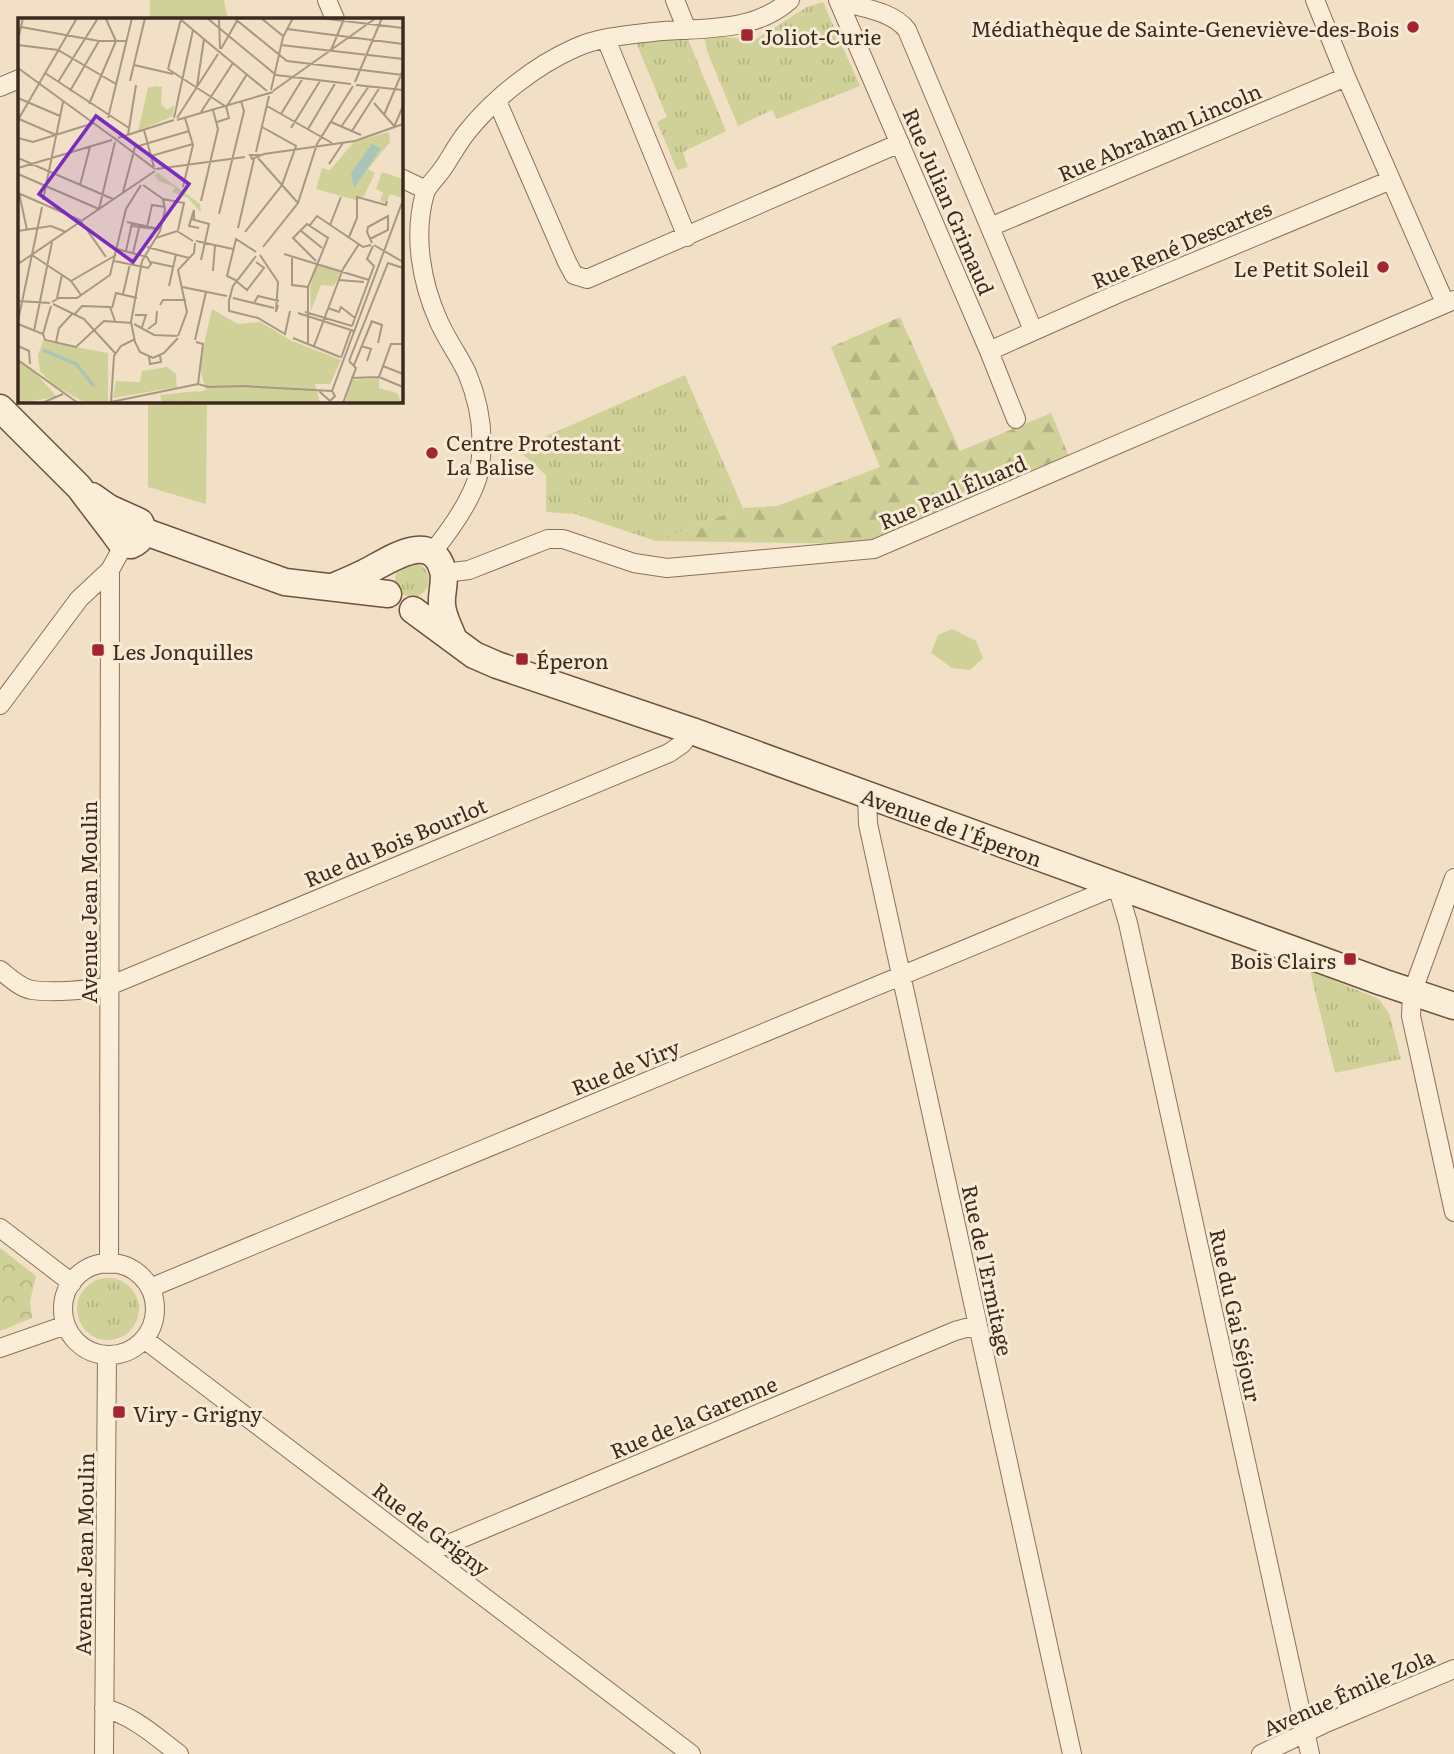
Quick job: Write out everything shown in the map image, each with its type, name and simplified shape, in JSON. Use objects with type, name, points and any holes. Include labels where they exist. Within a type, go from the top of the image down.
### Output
[{"type":"main road","name":"Avenue de l'Éperon","points":[[0,408],[79,488],[108,508],[126,531],[285,582],[388,594],[394,602],[413,610],[474,656],[692,731],[1454,1006]]},
{"type":"main road","points":[[334,587],[412,550],[422,550],[439,573],[442,607],[454,640]]},
{"type":"main road","points":[[388,594],[384,575],[393,558]]},
{"type":"main road","points":[[413,610],[430,605],[439,573]]},
{"type":"street","points":[[327,0],[335,18]]},
{"type":"street","points":[[675,0],[687,30]]},
{"type":"street","points":[[439,573],[478,474],[482,444],[480,417],[467,374],[438,322],[422,271],[419,236],[426,190],[467,131],[497,100],[539,68],[577,47],[606,39],[728,28],[754,21],[790,0]]},
{"type":"street","points":[[1314,0],[1391,180],[1450,302]]},
{"type":"street","name":"Rue Julian Grimaud","points":[[839,1],[1016,419]]},
{"type":"street","name":"Rue Julian Grimaud","points":[[839,1],[891,16],[907,30],[1033,330]]},
{"type":"street","points":[[606,39],[687,237]]},
{"type":"street","name":"Rue Abraham Lincoln","points":[[990,227],[1346,77]]},
{"type":"street","points":[[0,87],[18,79]]},
{"type":"street","points":[[497,100],[567,262],[574,275],[587,279],[900,143]]},
{"type":"street","points":[[402,179],[426,190]]},
{"type":"street","name":"Rue René Descartes","points":[[989,351],[1033,330],[1391,180]]},
{"type":"street","name":"Rue Paul Éluard","points":[[439,573],[469,570],[548,539],[563,539],[634,563],[667,568],[874,549],[1450,302]]},
{"type":"street","name":"Avenue Jean Moulin","points":[[109,1264],[110,570],[121,550],[126,531]]},
{"type":"street","points":[[0,705],[79,599],[110,570]]},
{"type":"street","name":"Rue du Bois Bourlot","points":[[0,970],[18,984],[32,990],[94,990],[109,986],[669,752],[682,744],[692,731]]},
{"type":"street","name":"Rue de l'Ermitage","points":[[867,795],[868,824],[1072,1754]]},
{"type":"street","points":[[1454,878],[1412,993],[1411,1016],[1454,1212]]},
{"type":"street","name":"Rue de Viry","points":[[150,1288],[1117,886]]},
{"type":"street","name":"Rue du Gai Séjour","points":[[1117,886],[1146,1004],[1310,1754]]},
{"type":"street","points":[[0,1228],[72,1283]]},
{"type":"street","points":[[109,1264],[133,1270],[150,1288],[155,1315],[144,1339],[134,1348],[121,1354],[94,1353],[72,1337],[66,1325],[64,1303],[72,1283],[88,1269],[109,1264]]},
{"type":"street","points":[[0,1348],[66,1325]]},
{"type":"street","name":"Rue de la Garenne","points":[[427,1553],[942,1337],[977,1325]]},
{"type":"street","name":"Rue de Grigny","points":[[144,1339],[691,1754]]},
{"type":"street","name":"Avenue Jean Moulin","points":[[104,1754],[107,1355]]},
{"type":"street","name":"Avenue Émile Zola","points":[[1261,1754],[1454,1669]]},
{"type":"street","points":[[104,1708],[135,1720],[179,1754]]},
{"type":"green space","points":[[150,0],[224,0],[228,18],[150,18]]},
{"type":"green space","points":[[823,2],[860,86],[777,119],[772,110],[738,126],[707,51],[704,35],[755,40],[807,7]]},
{"type":"green space","points":[[687,37],[726,131],[683,152],[688,167],[677,170],[657,122],[667,117],[635,40]]},
{"type":"green space","points":[[900,317],[960,451],[1051,413],[1070,459],[873,544],[656,541],[743,508],[777,506],[880,467],[831,347]]},
{"type":"green space","points":[[685,375],[743,508],[656,541],[575,514],[546,512],[546,475],[517,449]]},
{"type":"green space","points":[[148,402],[207,402],[206,504],[148,487]]},
{"type":"green space","points":[[412,563],[424,568],[429,580],[424,592],[412,597],[400,592],[395,580],[400,568]]},
{"type":"green space","points":[[952,629],[976,641],[983,658],[970,670],[952,668],[931,653],[938,635]]},
{"type":"green space","points":[[1310,971],[1379,999],[1389,1013],[1401,1059],[1335,1073]]},
{"type":"green space","points":[[0,1248],[36,1276],[30,1301],[32,1318],[0,1331]]},
{"type":"green space","points":[[102,1278],[114,1278],[130,1287],[137,1297],[137,1321],[130,1331],[114,1340],[102,1340],[91,1335],[82,1326],[77,1315],[77,1303],[82,1292],[91,1283]]},
{"type":"place","name":"Médiathèque de Sainte-Geneviève-des-Bois","points":[[1413,27]]},
{"type":"place","name":"Joliot-Curie","points":[[747,35]]},
{"type":"place","name":"Le Petit Soleil","points":[[1383,267]]},
{"type":"place","name":"Centre Protestant La Balise","points":[[432,453]]},
{"type":"place","name":"Les Jonquilles","points":[[98,650]]},
{"type":"place","name":"Éperon","points":[[522,659]]},
{"type":"place","name":"Bois Clairs","points":[[1350,959]]},
{"type":"place","name":"Viry - Grigny","points":[[119,1412]]}]
